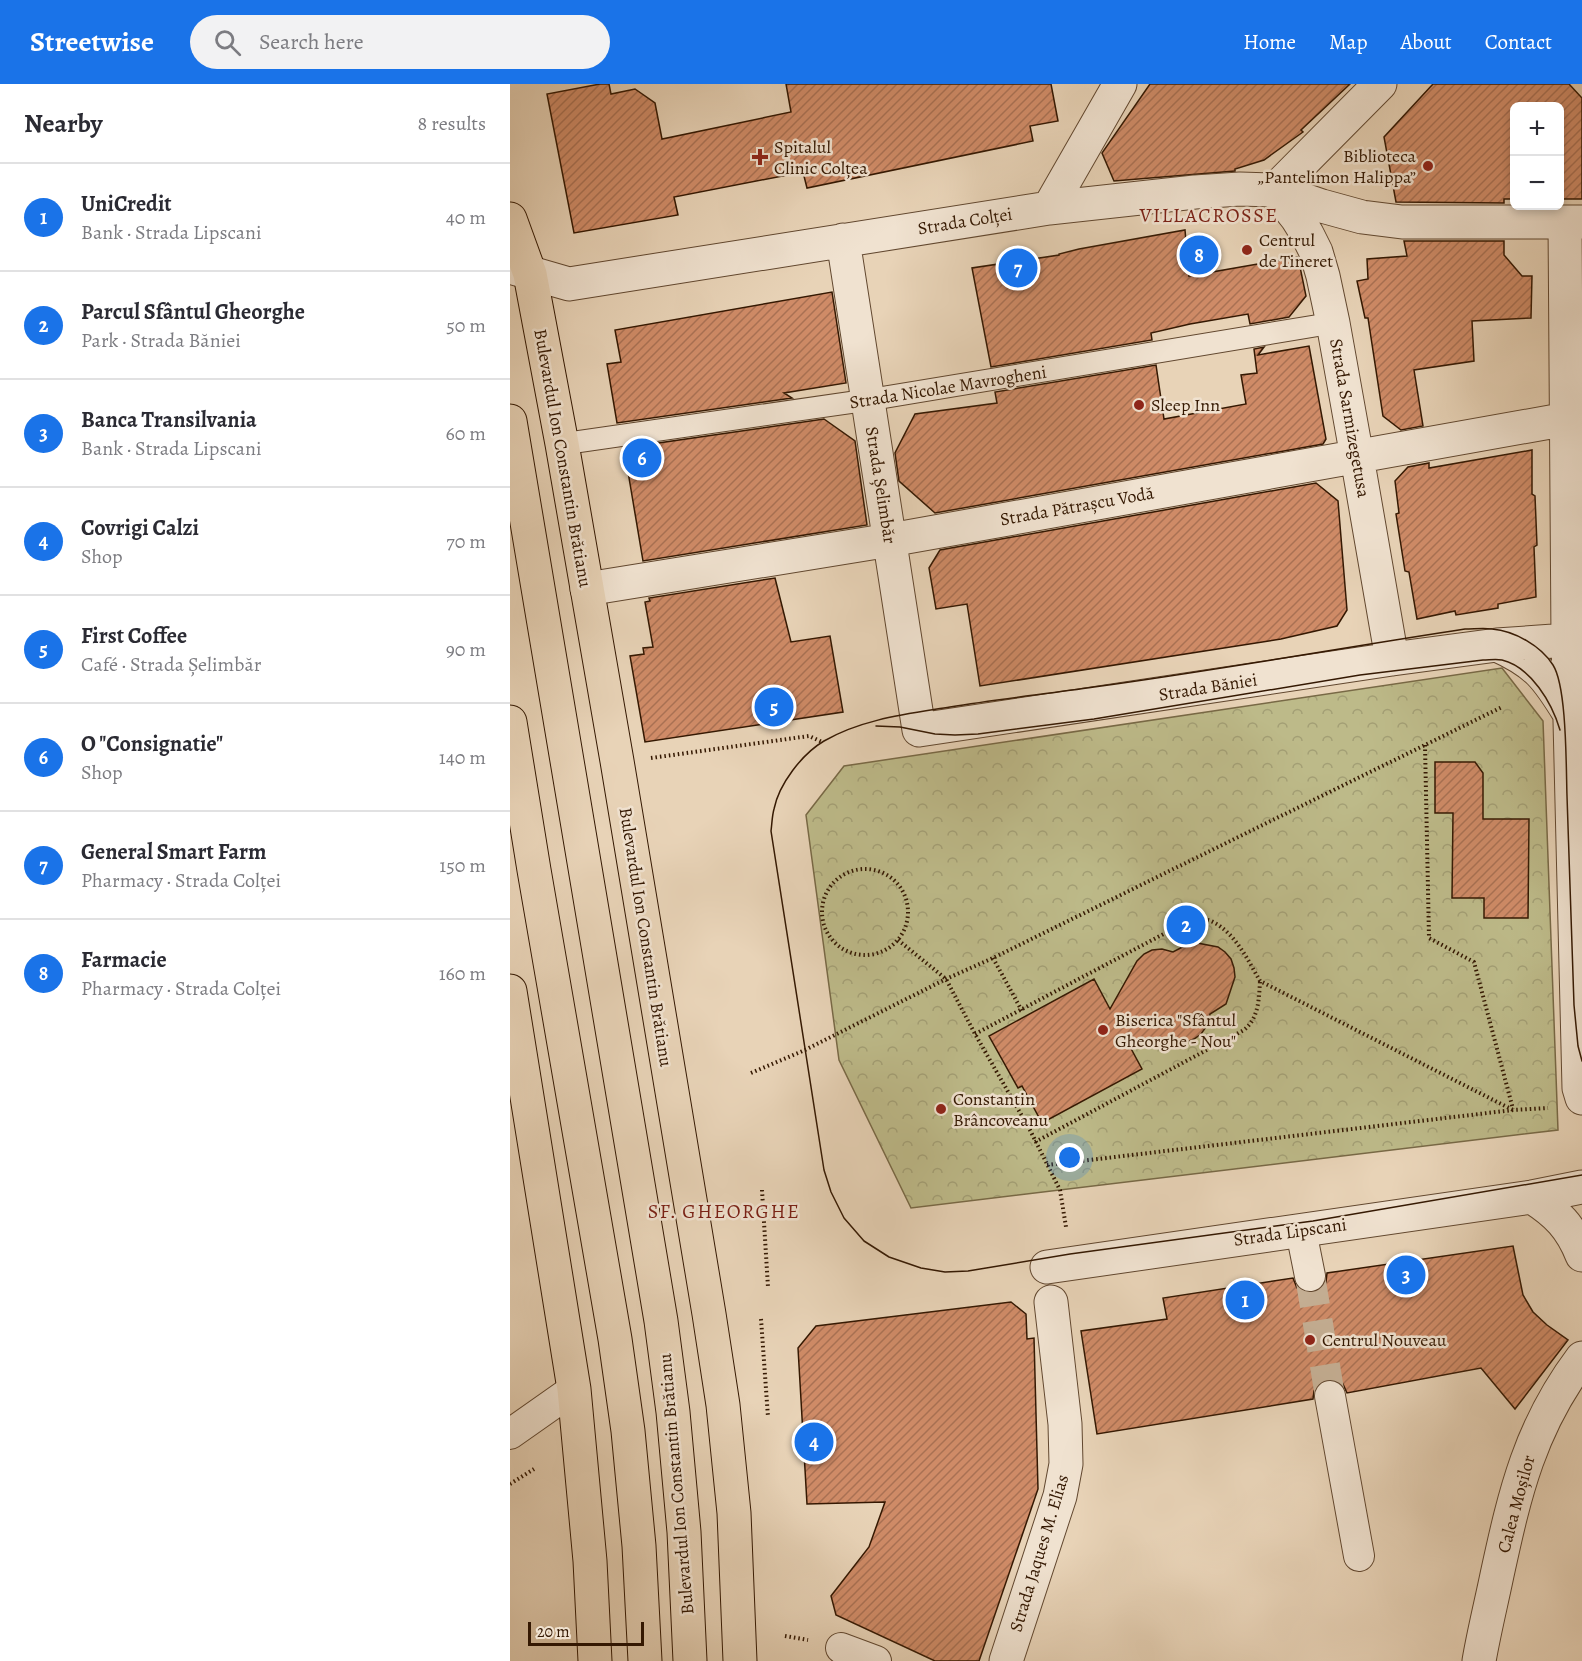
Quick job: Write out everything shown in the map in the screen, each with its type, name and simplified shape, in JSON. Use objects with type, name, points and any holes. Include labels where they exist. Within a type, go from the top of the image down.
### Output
[{"type":"main road","name":"Bulevardul Ion Constantin Brătianu","points":[[510,219],[562,444],[709,1314],[723,1405],[734,1513],[740,1661]]},
{"type":"main road","name":"Bulevardul Ion Constantin Brătianu","points":[[510,421],[661,1321],[674,1412],[684,1532],[690,1661]]},
{"type":"main road","points":[[510,722],[615,1339],[628,1431],[639,1546],[645,1661]]},
{"type":"main road","points":[[510,991],[574,1389],[590,1561],[595,1661]]},
{"type":"main road","points":[[661,1321],[709,1314]]},
{"type":"street","points":[[1049,208],[1120,84]]},
{"type":"street","points":[[1275,190],[1380,84]]},
{"type":"street","name":"Strada Colței","points":[[520,270],[569,284],[1049,208],[1240,189],[1275,190],[1322,206],[1382,220],[1574,222]]},
{"type":"street","name":"Strada Sarmizegetusa","points":[[1275,190],[1297,218],[1312,243],[1323,276],[1392,659]]},
{"type":"street","points":[[1572,1098],[1569,713],[1575,639],[1567,419],[1574,222]]},
{"type":"street","name":"Strada Șelimbăr","points":[[843,240],[919,730]]},
{"type":"street","name":"Strada Pătrașcu Vodă","points":[[587,589],[890,540],[1567,419]]},
{"type":"street","name":"Strada Băniei","points":[[919,730],[1392,659],[1497,645],[1575,639]]},
{"type":"street","points":[[1497,645],[1530,662],[1554,687],[1569,713]]},
{"type":"street","points":[[1533,1197],[1582,1187]]},
{"type":"street","points":[[1533,1197],[1558,1215],[1574,1238],[1582,1255]]},
{"type":"street","name":"Strada Lipscani","points":[[1059,1265],[1533,1197]]},
{"type":"street","points":[[1301,1231],[1310,1276]]},
{"type":"street","name":"Strada Jaques M. Elias","points":[[1006,1661],[1060,1496],[1066,1464],[1065,1424],[1051,1302]]},
{"type":"street","name":"Calea Moșilor","points":[[1479,1661],[1508,1523],[1522,1471],[1556,1396],[1582,1358]]},
{"type":"street","points":[[510,1434],[574,1389]]},
{"type":"street","points":[[1330,1396],[1359,1556]]},
{"type":"street","points":[[841,1648],[876,1661]]},
{"type":"lane","name":"Strada Nicolae Mavrogheni","points":[[562,444],[868,400],[1333,323]]},
{"type":"path","points":[[751,1073],[815,1045],[1502,707]]},
{"type":"path","points":[[648,758],[809,736],[822,742]]},
{"type":"path","points":[[1425,745],[1429,938],[1474,962],[1513,1110]]},
{"type":"path","points":[[868,868],[881,871],[893,878],[902,888],[907,901],[908,915],[905,928],[898,939],[887,950],[872,955],[857,955],[843,950],[831,939],[823,927],[821,912],[823,897],[831,884],[854,869],[868,868]]},
{"type":"path","points":[[975,1034],[1190,920],[1199,919],[1212,921],[1227,932],[1246,956],[1260,981],[1513,1110]]},
{"type":"path","points":[[898,939],[946,979],[1060,1190],[1059,1265]]},
{"type":"path","points":[[993,958],[1022,1011]]},
{"type":"path","points":[[1035,1142],[1244,1030],[1250,1025],[1255,1015],[1260,981]]},
{"type":"path","points":[[1047,1165],[1513,1110],[1572,1098]]},
{"type":"path","points":[[762,1190],[768,1287]]},
{"type":"path","points":[[761,1319],[768,1417]]},
{"type":"path","points":[[510,1484],[534,1468]]},
{"type":"green space","points":[[1502,668],[1543,721],[1558,1130],[911,1208],[839,1060],[806,815],[844,766]]},
{"type":"building","name":"Spitalul Clinic Colțea","points":[[609,84],[611,94],[635,89],[655,103],[662,139],[791,112],[786,84],[1051,84],[1058,121],[1030,126],[1033,141],[807,188],[803,172],[674,197],[678,215],[574,233],[547,94]]},
{"type":"building","points":[[1150,84],[1350,84],[1301,130],[1303,132],[1264,160],[1235,169],[1235,171],[1114,181],[1102,153]]},
{"type":"building","points":[[1433,84],[1569,84],[1582,98],[1582,199],[1564,199],[1564,102],[1510,102],[1510,199],[1504,199],[1504,203],[1396,202],[1384,137]]},
{"type":"building","points":[[1185,230],[1189,276],[1298,257],[1306,296],[1289,317],[1250,324],[1248,314],[1151,333],[1152,340],[991,367],[972,268],[1059,255],[1079,249]]},
{"type":"building","points":[[1404,241],[1504,241],[1504,255],[1522,276],[1532,276],[1531,318],[1472,321],[1474,361],[1414,370],[1423,426],[1401,430],[1383,416],[1368,318],[1365,318],[1357,281],[1368,279],[1367,259],[1407,256]]},
{"type":"building","points":[[832,292],[846,383],[784,393],[792,398],[617,423],[607,364],[621,362],[615,330]]},
{"type":"building","points":[[1309,346],[1326,439],[1323,444],[935,513],[899,481],[895,453],[915,414],[997,403],[995,392],[1156,365],[1164,419],[1246,404],[1241,375],[1257,373],[1254,349],[1264,347],[1258,355]]},
{"type":"building","points":[[824,419],[855,441],[867,525],[643,561],[624,448]]},
{"type":"building","points":[[1532,450],[1532,494],[1535,496],[1537,545],[1534,547],[1536,597],[1498,604],[1498,608],[1456,615],[1455,611],[1417,619],[1409,572],[1405,571],[1396,514],[1399,513],[1395,481],[1408,467],[1429,463],[1429,468]]},
{"type":"building","points":[[1316,483],[1338,501],[1347,610],[1337,626],[1281,639],[980,686],[967,604],[936,609],[929,568],[940,550]]},
{"type":"building","points":[[775,578],[791,642],[830,636],[843,712],[645,742],[630,656],[644,654],[643,648],[653,647],[645,602],[650,601],[649,598]]},
{"type":"building","points":[[1435,762],[1475,762],[1483,773],[1483,819],[1529,819],[1528,918],[1484,918],[1484,898],[1452,898],[1453,813],[1435,813]]},
{"type":"building","name":"Biserica \"Sfântul Gheorghe - Nou\"","points":[[1192,942],[1218,947],[1231,959],[1235,977],[1226,1004],[1210,1014],[1201,1034],[1185,1043],[1128,1043],[1142,1069],[1042,1123],[1022,1086],[1018,1088],[989,1036],[1094,979],[1110,1009],[1137,961],[1144,954],[1162,949],[1173,952]]},
{"type":"building","points":[[1513,1246],[1523,1295],[1533,1312],[1568,1340],[1515,1409],[1481,1368],[1347,1393],[1343,1384],[1328,1379],[1318,1383],[1313,1399],[1097,1434],[1081,1331],[1167,1319],[1163,1298],[1293,1278],[1297,1288],[1313,1293],[1322,1289],[1327,1273]]},
{"type":"building","points":[[1011,1302],[1026,1314],[1027,1339],[1034,1338],[1038,1489],[979,1661],[935,1661],[836,1615],[831,1596],[869,1547],[885,1502],[807,1504],[798,1348],[816,1326]]},
{"type":"tunnel","points":[[1310,1276],[1330,1396]]},
{"type":"tram line","points":[[1582,1061],[1578,1046],[1574,1005],[1566,748],[1561,691],[1558,676],[1548,658],[1527,641],[1501,630],[1465,629],[885,718],[854,727],[824,741],[793,770],[777,799],[771,831],[824,1170],[831,1192],[844,1218],[864,1241],[889,1257],[921,1268],[945,1272],[968,1271],[1070,1254],[1313,1221],[1582,1175]]},
{"type":"tram line","points":[[876,726],[900,727],[935,734],[978,734],[1094,719],[1360,675],[1483,660],[1502,660],[1522,670],[1531,678],[1546,698],[1560,730]]},
{"type":"place","name":"Spitalul Clinic Colțea","points":[[760,157]]},
{"type":"place","name":"Biblioteca „Pantelimon Halippa”","points":[[1428,166]]},
{"type":"place","name":"Centrul de Tineret","points":[[1247,250]]},
{"type":"place","name":"Farmacie","points":[[1199,255]]},
{"type":"place","name":"General Smart Farm","points":[[1018,268]]},
{"type":"place","name":"Sleep Inn","points":[[1139,405]]},
{"type":"place","name":"O \"Consignatie\"","points":[[642,458]]},
{"type":"place","name":"First Coffee","points":[[774,707]]},
{"type":"place","name":"Parcul Sfântul Gheorghe","points":[[1186,925]]},
{"type":"place","name":"Biserica \"Sfântul Gheorghe - Nou\"","points":[[1103,1030]]},
{"type":"place","name":"Constantin Brâncoveanu","points":[[941,1109]]},
{"type":"place","name":"Banca Transilvania","points":[[1406,1275]]},
{"type":"place","name":"UniCredit","points":[[1245,1300]]},
{"type":"place","name":"Centrul Nouveau","points":[[1310,1340]]},
{"type":"place","name":"Covrigi Calzi","points":[[814,1442]]},
{"type":"district","name":"VILLACROSSE","points":[[1209,215]]},
{"type":"district","name":"SF. GHEORGHE","points":[[724,1211]]}]
